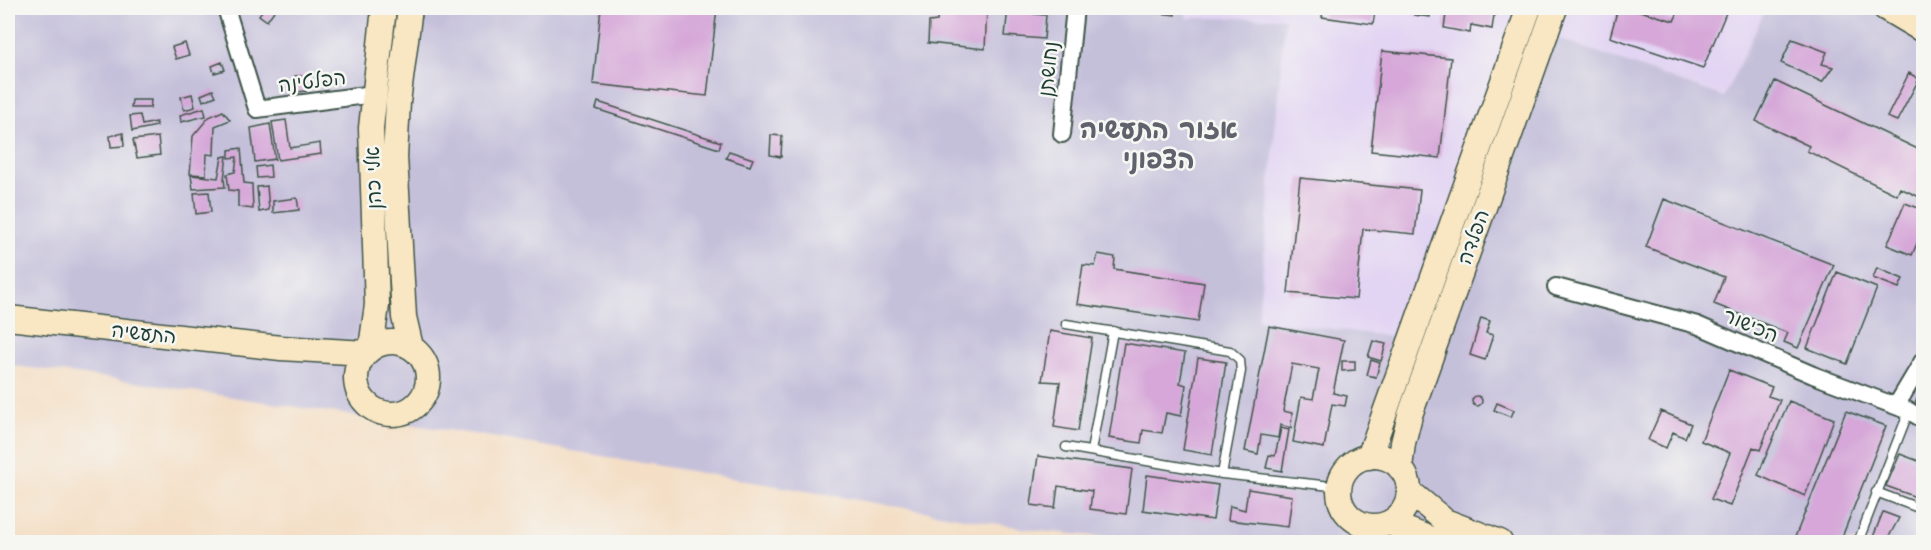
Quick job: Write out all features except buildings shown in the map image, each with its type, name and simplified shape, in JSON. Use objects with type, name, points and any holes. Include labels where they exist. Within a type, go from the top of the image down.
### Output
[{"type":"street","name":"הפלטינה","points":[[226,8],[257,109],[374,94]]},
{"type":"street","name":"אלי כהן","points":[[368,351],[377,306],[372,161],[374,94],[384,8]]},
{"type":"street","name":"אלי כהן","points":[[410,8],[398,102],[395,157],[404,317],[411,347]]},
{"type":"street","name":"נחושתן","points":[[1062,134],[1075,8]]},
{"type":"street","name":"הפלדה","points":[[1369,457],[1529,8]]},
{"type":"street","name":"הפלדה","points":[[1400,468],[1410,415],[1555,8]]},
{"type":"street","points":[[1885,8],[1923,32]]},
{"type":"street","points":[[1892,8],[1923,20]]},
{"type":"street","name":"הכישור","points":[[1556,287],[1697,325],[1813,375],[1910,412]]},
{"type":"street","name":"התעשיה","points":[[8,318],[281,348],[368,351]]},
{"type":"street","points":[[391,341],[411,347],[424,361],[428,378],[424,395],[412,408],[393,414],[375,410],[362,399],[357,386],[357,369],[368,351],[380,344],[391,341]]},
{"type":"street","name":"התעשיה","points":[[281,348],[311,357],[338,369],[357,386]]},
{"type":"street","points":[[1910,412],[1923,358]]},
{"type":"street","points":[[1389,523],[1404,510],[1409,492],[1408,483],[1400,468],[1391,461],[1381,457],[1359,460],[1344,474],[1340,487],[1342,503],[1353,519],[1370,526],[1389,523],[1439,543]]},
{"type":"street","points":[[1409,492],[1445,521],[1500,543]]},
{"type":"lane","points":[[1066,324],[1230,351],[1240,360],[1241,371],[1222,474]]},
{"type":"lane","points":[[1091,451],[1113,331]]},
{"type":"lane","points":[[1858,543],[1876,492],[1910,412]]},
{"type":"lane","points":[[1066,447],[1222,474],[1340,487]]},
{"type":"lane","points":[[1876,492],[1923,510]]},
{"type":"shaded area","points":[[8,8],[1186,8],[1186,18],[1285,18],[1258,320],[1404,338],[1517,24],[1724,97],[1766,8],[1923,8],[1923,542],[1159,542],[1039,531],[480,435],[8,365]]},
{"type":"shaded area","points":[[1186,8],[1766,8],[1724,97],[1517,25],[1404,338],[1257,321],[1285,18],[1185,18]]},
{"type":"district","name":"אזור התעשיה הצפוני","points":[[1159,144]]}]
